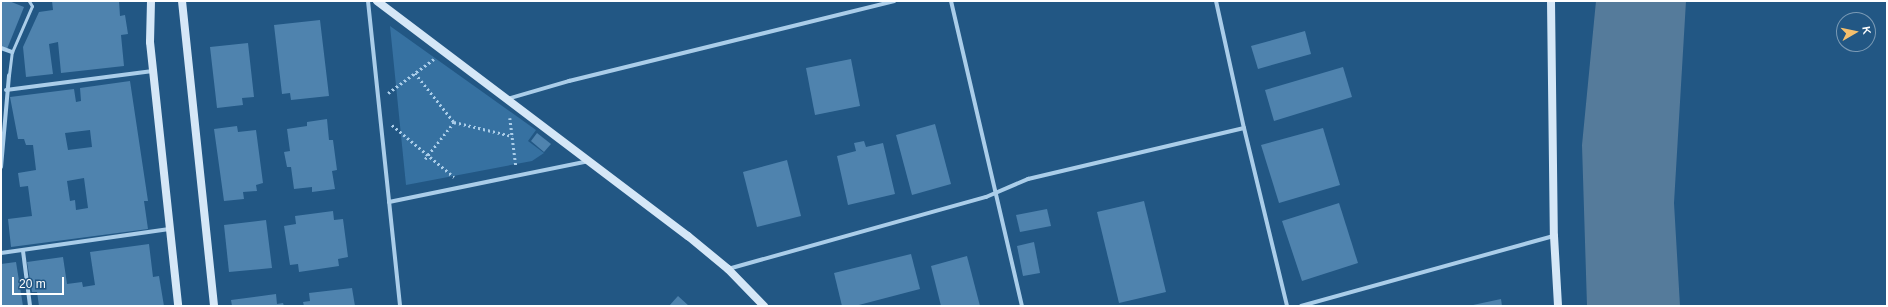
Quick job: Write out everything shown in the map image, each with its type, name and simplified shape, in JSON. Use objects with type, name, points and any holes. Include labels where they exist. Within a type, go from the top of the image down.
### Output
[{"type":"street","points":[[151,1],[153,71],[178,306]]},
{"type":"street","points":[[182,1],[214,306]]},
{"type":"street","points":[[368,1],[400,306]]},
{"type":"street","points":[[377,1],[589,161],[728,269],[764,306]]},
{"type":"street","points":[[507,99],[569,81],[894,1]]},
{"type":"street","points":[[951,1],[997,192],[1022,306]]},
{"type":"street","points":[[1216,1],[1244,128],[1288,306]]},
{"type":"street","points":[[1550,1],[1554,236],[1558,306]]},
{"type":"street","points":[[1,48],[12,52]]},
{"type":"street","points":[[6,90],[153,71]]},
{"type":"street","points":[[1,168],[3,98],[9,75]]},
{"type":"street","points":[[728,269],[997,192],[1028,179],[1244,128]]},
{"type":"street","points":[[389,202],[589,161]]},
{"type":"street","points":[[1,253],[169,229]]},
{"type":"street","points":[[1301,306],[1554,236]]},
{"type":"street","points":[[23,251],[30,306]]},
{"type":"lane","points":[[9,75],[12,52],[32,6],[29,1]]},
{"type":"path","points":[[378,101],[444,52]]},
{"type":"path","points":[[415,73],[454,122],[512,136]]},
{"type":"path","points":[[507,99],[517,176]]},
{"type":"path","points":[[380,114],[465,187]]},
{"type":"path","points":[[425,159],[454,122]]},
{"type":"shaded area","points":[[1596,1],[1686,1],[1674,203],[1680,306],[1587,306],[1582,145]]},
{"type":"shaded area","points":[[390,26],[536,130],[528,141],[544,153],[532,161],[406,185]]},
{"type":"building","points":[[1,1],[9,1],[24,7],[7,49],[1,47]]},
{"type":"building","points":[[52,1],[119,1],[120,16],[125,15],[128,34],[121,35],[124,66],[61,73],[58,42],[49,44],[53,74],[26,77],[23,47],[39,12],[53,10]]},
{"type":"building","points":[[320,20],[329,96],[291,100],[290,93],[282,94],[274,25]]},
{"type":"building","points":[[1305,31],[1311,54],[1258,69],[1251,46]]},
{"type":"building","points":[[248,43],[254,97],[242,98],[243,105],[217,108],[210,47]]},
{"type":"building","points":[[851,59],[860,106],[815,115],[806,68]]},
{"type":"building","points":[[1343,67],[1352,97],[1274,121],[1265,90]]},
{"type":"building","points":[[130,81],[148,201],[144,201],[148,229],[11,247],[8,219],[32,216],[28,186],[20,187],[18,173],[36,170],[33,145],[26,145],[24,139],[18,139],[10,97],[74,89],[76,102],[81,101],[80,88]],"holes":[[[90,130],[92,147],[68,150],[65,133]],[[84,178],[88,208],[76,210],[75,200],[70,201],[67,181]]]},
{"type":"building","points":[[327,119],[329,140],[333,140],[337,170],[332,171],[335,189],[312,192],[312,187],[294,189],[291,167],[287,167],[284,152],[290,151],[287,129],[307,126],[307,122]]},
{"type":"building","points":[[935,124],[951,184],[912,195],[896,135]]},
{"type":"building","points":[[237,126],[238,132],[256,130],[263,183],[256,185],[257,191],[243,192],[244,199],[224,201],[214,129]]},
{"type":"building","points":[[1323,128],[1340,185],[1279,203],[1261,145]]},
{"type":"building","points":[[537,133],[551,144],[544,152],[531,141]]},
{"type":"building","points":[[864,141],[866,147],[883,143],[895,194],[848,205],[837,156],[856,151],[854,143]]},
{"type":"building","points":[[787,160],[801,216],[757,227],[743,172]]},
{"type":"building","points":[[1144,201],[1166,292],[1119,303],[1097,212]]},
{"type":"building","points":[[1339,203],[1358,263],[1302,281],[1282,221]]},
{"type":"building","points":[[1047,209],[1051,226],[1020,232],[1016,215]]},
{"type":"building","points":[[333,211],[334,220],[343,219],[348,257],[338,259],[339,266],[299,272],[298,264],[290,265],[284,226],[296,224],[295,216]]},
{"type":"building","points":[[266,220],[272,268],[229,272],[224,225]]},
{"type":"building","points":[[1034,242],[1040,273],[1023,276],[1017,246]]},
{"type":"building","points":[[149,244],[153,277],[159,276],[164,306],[39,306],[37,292],[32,292],[27,262],[63,257],[67,284],[82,282],[83,287],[95,285],[90,252]]},
{"type":"building","points":[[911,254],[920,289],[855,306],[842,306],[834,273]]},
{"type":"building","points":[[967,256],[980,306],[941,306],[931,266]]},
{"type":"building","points":[[16,262],[23,306],[1,306],[1,264]]},
{"type":"building","points":[[352,288],[355,306],[304,306],[303,302],[310,301],[309,293]]},
{"type":"building","points":[[276,294],[277,304],[283,303],[284,306],[232,306],[231,300]]},
{"type":"building","points":[[678,296],[689,306],[669,306]]},
{"type":"building","points":[[1501,299],[1502,306],[1473,306],[1473,305]]}]
